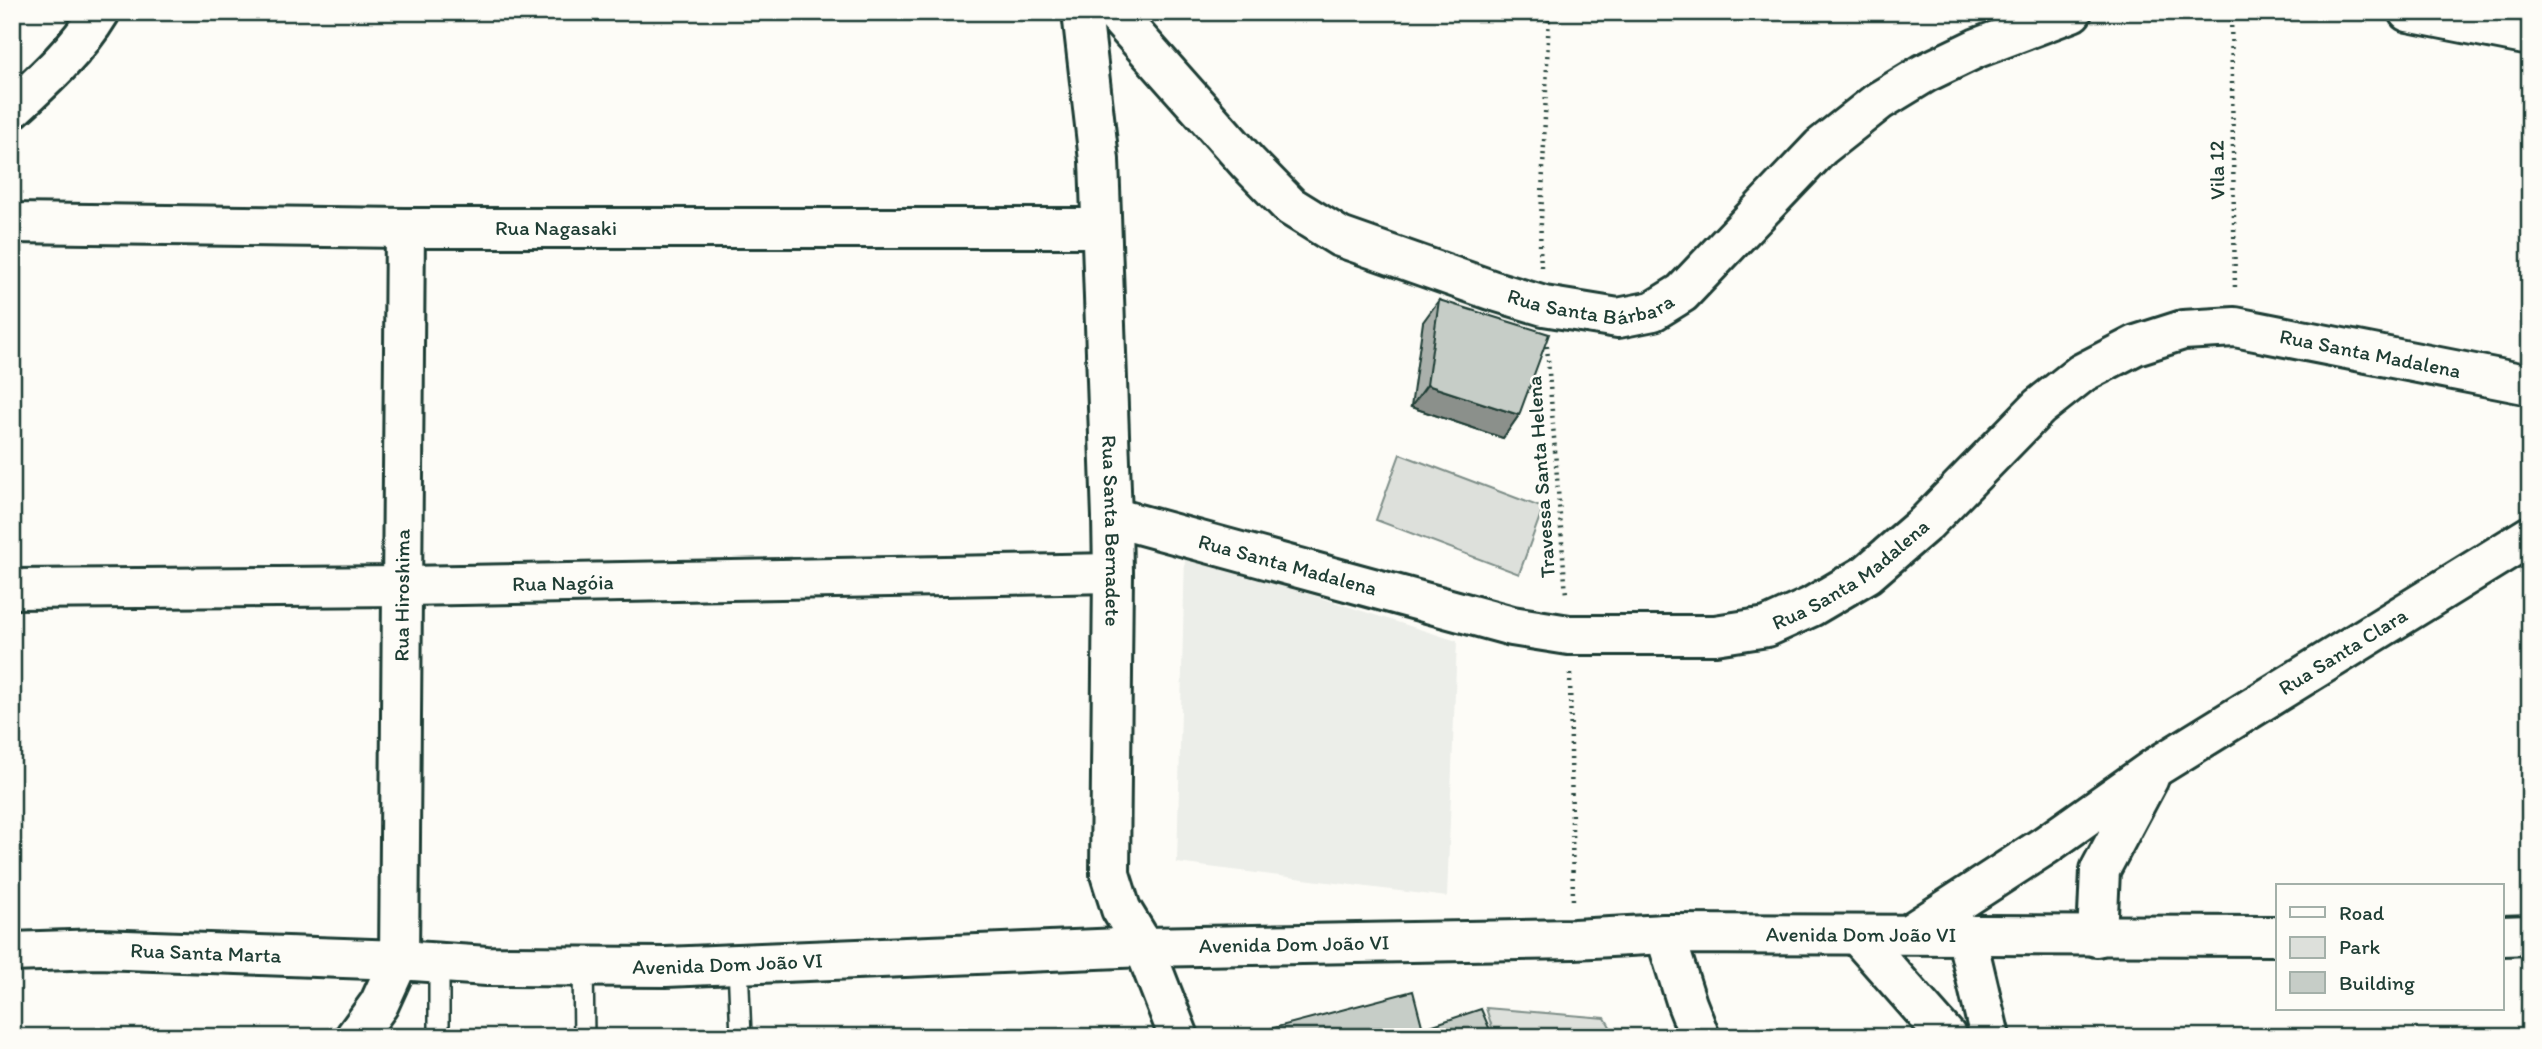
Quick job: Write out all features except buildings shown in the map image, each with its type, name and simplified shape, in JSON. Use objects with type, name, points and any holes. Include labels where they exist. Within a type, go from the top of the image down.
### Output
[{"type":"street","points":[[12,109],[51,73],[86,35],[100,12]]},
{"type":"street","name":"Rua Santa Bernadete","points":[[1082,12],[1099,159],[1112,517],[1110,874],[1121,909],[1144,947],[1179,1037]]},
{"type":"street","name":"Rua Santa Bárbara","points":[[1114,12],[1248,163],[1290,206],[1340,237],[1544,306],[1618,318],[1653,311],[1682,293],[1821,147],[1879,101],[1925,73],[1977,48],[2072,12]]},
{"type":"street","points":[[2408,12],[2530,36]]},
{"type":"street","name":"Rua Nagasaki","points":[[12,223],[405,228],[1101,228]]},
{"type":"street","name":"Rua Hiroshima","points":[[399,960],[405,228]]},
{"type":"street","name":"Rua Santa Madalena","points":[[1112,517],[1512,626],[1569,635],[1715,635],[1767,627],[1811,607],[1867,574],[1926,523],[2039,407],[2082,373],[2136,345],[2183,330],[2235,327],[2530,385]]},
{"type":"street","name":"Rua Santa Clara","points":[[1909,934],[2030,856],[2156,767],[2530,536]]},
{"type":"street","name":"Rua Nagóia","points":[[12,589],[404,586],[1113,573]]},
{"type":"street","name":"Rua Santa Clara","points":[[2097,937],[2100,870],[2156,767]]},
{"type":"street","points":[[2030,856],[2051,855],[2100,870]]},
{"type":"street","points":[[1665,934],[1700,1037]]},
{"type":"street","name":"Avenida Dom João VI","points":[[399,960],[487,966],[738,964],[1144,947],[1574,939],[1665,934],[2276,936]]},
{"type":"street","points":[[1966,935],[1990,1037]]},
{"type":"street","points":[[2504,936],[2530,935]]},
{"type":"street","points":[[1858,936],[1947,1037]]},
{"type":"street","name":"Rua Santa Marta","points":[[12,952],[99,949],[399,960]]},
{"type":"street","points":[[355,1037],[379,1004],[399,960]]},
{"type":"lane","points":[[439,961],[439,1037]]},
{"type":"lane","points":[[738,964],[741,1037]]},
{"type":"lane","points":[[583,966],[584,1037]]},
{"type":"path","name":"Travessa Santa Helena","points":[[1549,12],[1540,247],[1569,635],[1574,939]]},
{"type":"path","name":"Vila 12","points":[[2231,12],[2235,327]]},
{"type":"shaded area","points":[[1185,555],[1457,641],[1447,897],[1177,863]]},
{"type":"green space","points":[[1400,454],[1543,508],[1519,574],[1376,520]]},
{"type":"green space","points":[[1486,1008],[1605,1018],[1616,1037],[1495,1037]]}]
